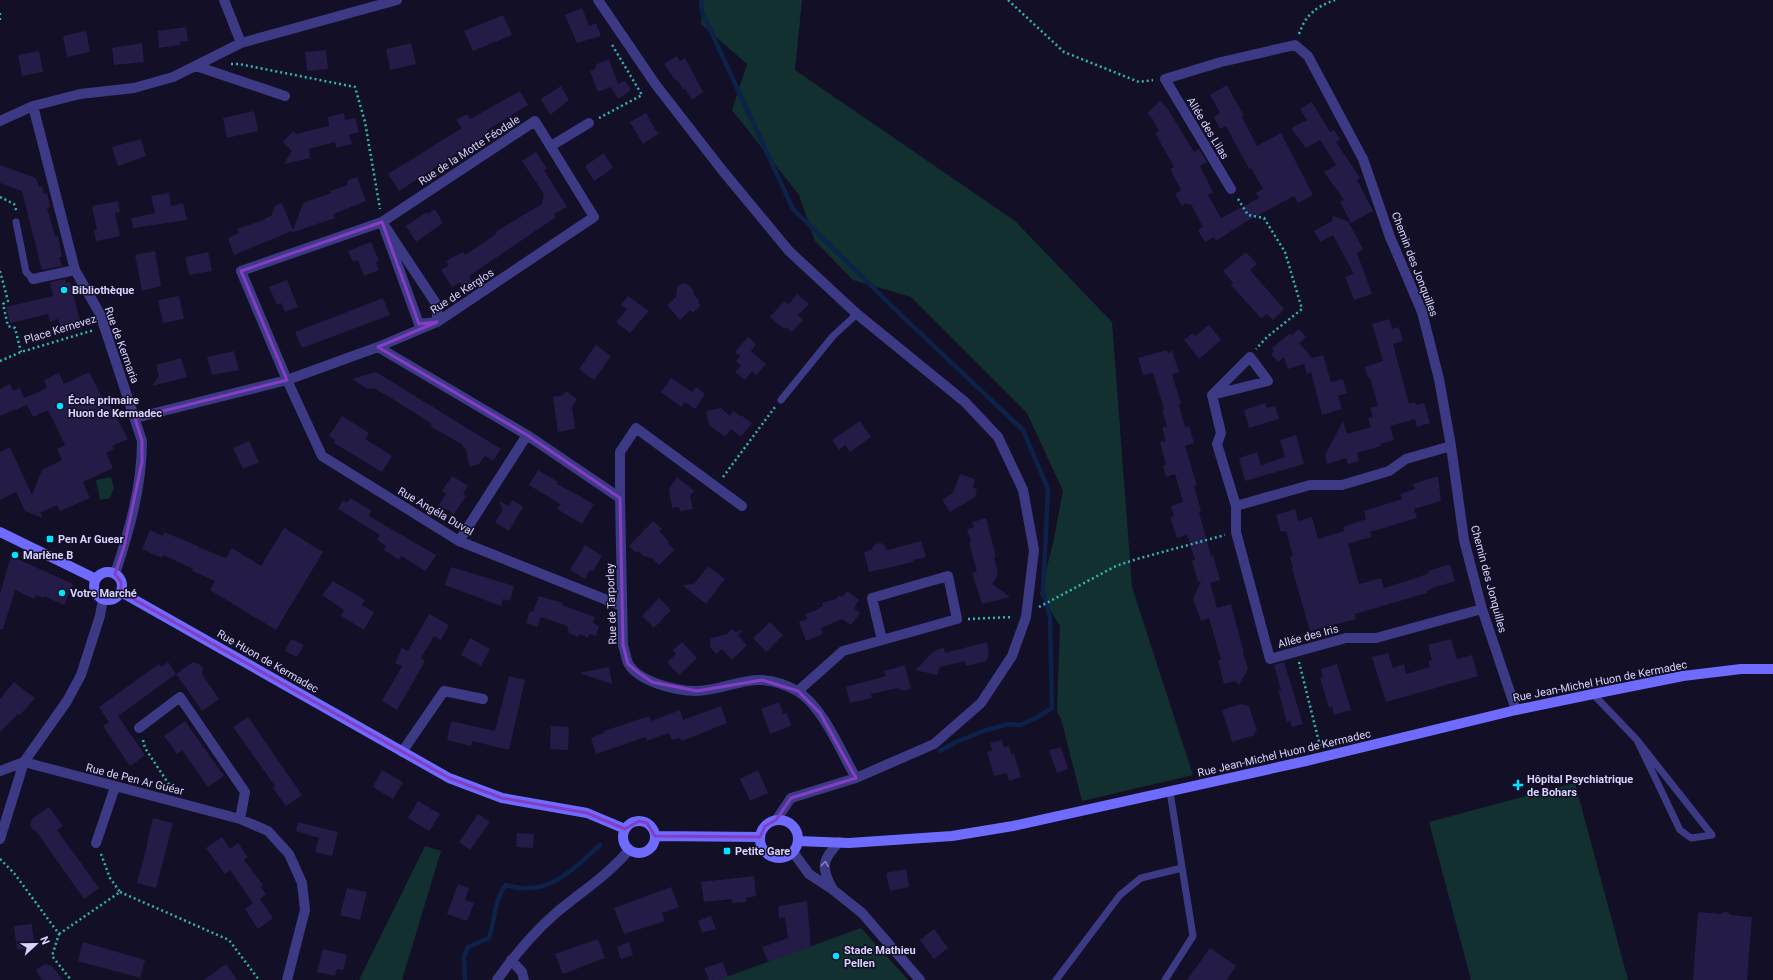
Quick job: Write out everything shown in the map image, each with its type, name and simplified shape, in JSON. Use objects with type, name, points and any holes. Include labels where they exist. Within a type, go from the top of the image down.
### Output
[{"type":"street","points":[[224,0],[241,43]]},
{"type":"street","points":[[0,121],[33,106],[80,94],[134,88],[173,77],[241,43],[397,0]]},
{"type":"street","points":[[598,0],[656,85],[789,252],[857,314],[965,402],[998,437],[1023,490],[1034,550],[1026,617],[1012,656],[981,703],[934,744],[856,778],[791,798],[776,820],[764,826],[760,837],[761,845],[765,852],[771,856],[779,858],[786,857],[793,852],[798,840],[796,829],[787,821],[776,820]]},
{"type":"street","points":[[1165,79],[1221,62],[1295,45]]},
{"type":"street","name":"Chemin des Jonquilles","points":[[1295,45],[1308,56],[1363,159],[1390,237],[1422,312],[1439,379],[1451,446],[1464,540],[1482,610],[1516,710]]},
{"type":"street","points":[[196,66],[285,96]]},
{"type":"street","name":"Allée des Lilas","points":[[1165,79],[1231,189]]},
{"type":"street","name":"Rue de Kermaria","points":[[33,106],[75,270],[100,314],[142,441],[142,462],[124,548],[115,574]]},
{"type":"street","name":"Rue de la Motte Féodale","points":[[287,380],[241,271],[382,222],[535,121],[594,217]]},
{"type":"street","points":[[551,146],[589,124]]},
{"type":"street","name":"Rue de Kerglos","points":[[135,418],[287,380],[378,347],[437,322],[594,217]]},
{"type":"street","points":[[382,222],[437,305],[437,322],[419,324],[382,222]]},
{"type":"street","points":[[33,279],[75,270]]},
{"type":"street","points":[[378,347],[527,435],[620,498]]},
{"type":"street","points":[[1250,357],[1268,381],[1212,395],[1250,357]]},
{"type":"street","name":"Rue Angéla Duval","points":[[287,380],[322,456],[459,541],[622,606]]},
{"type":"street","name":"Allée des Iris","points":[[1212,395],[1221,433],[1217,444],[1236,506],[1236,532],[1270,659],[1346,638],[1376,638],[1482,610]]},
{"type":"street","name":"Rue de Tarporley","points":[[742,506],[636,428],[620,452],[623,645],[628,664],[652,682],[697,691],[762,680],[782,684],[798,691],[811,702],[820,713],[856,778]]},
{"type":"street","points":[[459,541],[527,435]]},
{"type":"street","points":[[1236,506],[1310,485],[1342,485],[1388,471],[1406,459],[1451,446]]},
{"type":"street","points":[[0,532],[96,579]]},
{"type":"street","points":[[105,573],[115,574],[121,582],[121,592],[113,599],[103,599],[98,596],[94,584],[96,579],[105,573]]},
{"type":"street","points":[[798,691],[843,651],[957,620],[948,576],[872,598],[882,640]]},
{"type":"street","name":"Rue Huon de Kermadec","points":[[121,592],[449,778],[485,793],[502,798],[587,813],[625,829]]},
{"type":"street","points":[[0,839],[24,762],[67,701],[81,675],[100,616],[103,599]]},
{"type":"street","name":"Rue Jean-Michel Huon de Kermadec","points":[[798,840],[839,842],[952,836],[1013,826],[1170,792],[1516,710],[1593,694],[1683,676],[1741,669],[1773,669]]},
{"type":"street","points":[[402,752],[444,691],[483,699]]},
{"type":"street","points":[[139,728],[180,697],[245,792],[240,819]]},
{"type":"street","points":[[0,771],[24,762]]},
{"type":"street","name":"Rue de Pen Ar Guéar","points":[[24,762],[240,819],[268,831],[290,854],[302,883],[305,910],[287,980]]},
{"type":"street","points":[[96,843],[115,787]]},
{"type":"street","points":[[638,821],[647,823],[653,828],[655,836],[653,845],[647,852],[638,853],[629,850],[624,844],[623,836],[625,829],[631,823],[638,821]]},
{"type":"street","points":[[655,836],[760,837]]},
{"type":"street","points":[[832,890],[826,876],[824,865],[827,855],[839,842]]},
{"type":"street","points":[[498,980],[511,960],[555,914],[618,864],[629,850]]},
{"type":"street","points":[[793,852],[809,874],[862,912],[920,980]]},
{"type":"street","points":[[511,960],[522,972],[524,980]]},
{"type":"lane","points":[[16,222],[26,272],[33,279]]},
{"type":"lane","points":[[780,400],[833,336],[857,314]]},
{"type":"lane","points":[[1593,694],[1637,740],[1712,835],[1691,838],[1680,830],[1637,740]]},
{"type":"lane","points":[[1165,980],[1193,936],[1170,792]]},
{"type":"lane","points":[[1056,980],[1120,895],[1141,878],[1182,868]]},
{"type":"path","points":[[1008,0],[1064,52],[1140,82],[1165,79]]},
{"type":"path","points":[[1295,45],[1304,22],[1314,10],[1335,0]]},
{"type":"path","points":[[0,13],[0,20]]},
{"type":"path","points":[[589,124],[642,95],[611,44],[613,38],[620,32]]},
{"type":"path","points":[[225,65],[239,64],[355,87],[365,122],[382,222]]},
{"type":"path","points":[[1231,189],[1248,215],[1264,218],[1285,252],[1302,309],[1267,337],[1250,357]]},
{"type":"path","points":[[0,197],[14,204],[18,214],[16,222]]},
{"type":"path","name":"Place Kernevez","points":[[0,271],[8,301],[3,304],[8,326],[15,328],[22,352]]},
{"type":"path","name":"Place Kernevez","points":[[0,360],[104,327]]},
{"type":"path","points":[[716,487],[780,400]]},
{"type":"path","points":[[1043,605],[1116,566],[1236,532]]},
{"type":"path","points":[[957,620],[1026,617]]},
{"type":"path","points":[[1297,652],[1322,757]]},
{"type":"path","points":[[139,728],[145,748],[172,789],[169,801]]},
{"type":"path","points":[[96,843],[110,878],[120,892],[229,940],[259,980]]},
{"type":"path","points":[[0,859],[14,873],[59,934]]},
{"type":"path","points":[[71,980],[52,956],[59,934],[120,892]]},
{"type":"highlighted area","points":[[382,222],[419,324],[437,322],[378,347],[527,435],[620,498],[623,645],[628,664],[652,682],[697,691],[762,680],[798,691],[820,713],[856,778],[791,798],[776,820],[765,826],[760,837],[655,836],[647,823],[639,821],[625,829],[587,813],[502,798],[449,778],[121,592],[121,582],[115,574],[124,547],[142,462],[142,441],[135,418],[287,380],[241,271]]},
{"type":"green space","points":[[703,0],[802,0],[795,70],[1015,221],[1112,322],[1132,587],[1193,775],[1082,801],[1061,719],[1057,712],[1060,626],[1040,594],[1053,543],[1063,491],[1027,413],[911,297],[853,280],[815,241],[799,195],[732,110],[747,64],[701,24]]},
{"type":"green space","points":[[111,477],[114,488],[110,498],[100,500],[96,480]]},
{"type":"green space","points":[[1575,783],[1628,980],[1471,980],[1429,822]]},
{"type":"green space","points":[[425,846],[441,851],[402,980],[359,980]]},
{"type":"green space","name":"Stade Mathieu Pellen","points":[[861,928],[908,980],[718,980]]},
{"type":"building","points":[[582,8],[589,26],[596,23],[601,36],[577,43],[565,15]]},
{"type":"building","points":[[503,15],[512,35],[473,51],[464,31]]},
{"type":"building","points":[[186,27],[188,41],[180,42],[180,45],[159,48],[158,31]]},
{"type":"building","points":[[86,31],[90,52],[67,57],[63,36]]},
{"type":"building","points":[[142,43],[144,62],[114,65],[112,48]]},
{"type":"building","points":[[411,43],[416,64],[390,70],[386,49]]},
{"type":"building","points":[[326,50],[328,69],[307,71],[305,52]]},
{"type":"building","points":[[39,51],[43,72],[22,76],[18,55]]},
{"type":"building","points":[[677,56],[680,61],[685,58],[703,92],[692,100],[685,89],[683,90],[678,80],[676,81],[664,64]]},
{"type":"building","points":[[609,59],[618,84],[625,81],[631,90],[618,99],[611,87],[598,92],[590,71],[594,70],[597,64]]},
{"type":"building","points":[[1227,85],[1244,116],[1242,117],[1257,146],[1281,133],[1313,195],[1298,203],[1294,196],[1247,221],[1216,241],[1214,237],[1205,242],[1198,230],[1203,227],[1191,204],[1189,205],[1187,203],[1182,206],[1175,194],[1181,190],[1170,169],[1174,167],[1155,133],[1159,131],[1152,118],[1147,113],[1160,101],[1168,109],[1194,152],[1199,149],[1207,162],[1200,166],[1213,192],[1208,195],[1221,218],[1259,198],[1256,193],[1263,189],[1251,168],[1249,169],[1226,126],[1220,129],[1214,117],[1220,113],[1210,95]]},
{"type":"building","points":[[561,86],[569,100],[550,115],[541,99]]},
{"type":"building","points":[[520,91],[528,105],[487,130],[489,132],[480,139],[399,191],[388,174],[462,128],[456,120],[467,114],[470,119]]},
{"type":"building","points":[[1312,102],[1330,132],[1334,130],[1340,139],[1336,142],[1360,178],[1357,180],[1373,211],[1351,223],[1340,202],[1344,200],[1324,172],[1336,165],[1320,140],[1306,148],[1291,128],[1307,120],[1300,109]]},
{"type":"building","points":[[254,111],[258,131],[227,138],[223,118]]},
{"type":"building","points":[[344,113],[345,120],[355,118],[359,132],[349,135],[352,144],[336,148],[335,142],[309,149],[310,158],[284,164],[292,151],[283,142],[293,131],[296,134],[329,126],[328,117]]},
{"type":"building","points":[[646,113],[658,134],[643,144],[630,122]]},
{"type":"building","points":[[141,139],[146,156],[118,166],[112,147]]},
{"type":"building","points":[[536,152],[547,169],[544,170],[567,207],[554,214],[556,217],[469,276],[474,286],[466,291],[460,282],[452,287],[441,270],[449,265],[446,261],[463,252],[465,255],[496,234],[495,232],[542,204],[544,194],[522,161]]},
{"type":"building","points":[[604,153],[613,168],[594,181],[585,166]]},
{"type":"building","points":[[0,165],[36,178],[39,187],[42,186],[44,194],[47,193],[50,207],[47,208],[55,236],[58,236],[62,257],[59,257],[62,266],[42,270],[22,191],[0,183]]},
{"type":"building","points":[[357,177],[366,201],[334,214],[335,218],[291,233],[292,231],[234,255],[228,238],[239,233],[237,229],[266,219],[265,218],[271,216],[275,206],[282,203],[293,230],[303,203],[331,193],[330,191],[347,185],[348,180]]},
{"type":"building","points":[[169,193],[171,206],[183,203],[187,220],[133,228],[131,218],[155,213],[151,196]]},
{"type":"building","points":[[118,201],[120,212],[115,213],[120,236],[96,241],[94,230],[97,230],[92,206]]},
{"type":"building","points":[[435,209],[443,223],[416,242],[406,226],[427,212],[428,214]]},
{"type":"building","points":[[1333,216],[1348,221],[1363,249],[1357,253],[1372,294],[1354,300],[1345,277],[1354,274],[1333,235],[1320,242],[1314,231],[1332,221]]},
{"type":"building","points":[[371,242],[379,261],[376,262],[379,270],[364,276],[358,260],[353,262],[348,251]]},
{"type":"building","points":[[155,251],[161,286],[142,291],[135,255]]},
{"type":"building","points":[[208,252],[212,271],[189,275],[185,257]]},
{"type":"building","points":[[1246,252],[1257,264],[1250,270],[1284,309],[1273,320],[1267,314],[1262,318],[1260,317],[1231,285],[1233,283],[1223,271]]},
{"type":"building","points":[[65,279],[66,283],[70,282],[82,329],[62,334],[58,319],[50,322],[48,314],[10,323],[6,307],[53,296],[50,282]]},
{"type":"building","points":[[287,280],[298,307],[285,312],[281,303],[277,305],[269,287]]},
{"type":"building","points":[[686,283],[694,291],[693,294],[699,300],[698,302],[701,305],[693,313],[690,310],[680,320],[667,305],[676,297],[677,287]]},
{"type":"building","points":[[797,294],[809,304],[798,315],[803,320],[792,332],[786,327],[784,329],[770,317],[784,301],[788,305]]},
{"type":"building","points":[[179,296],[184,319],[163,323],[158,300]]},
{"type":"building","points":[[628,296],[649,311],[630,333],[616,322],[627,309],[621,305]]},
{"type":"building","points":[[383,298],[390,315],[302,348],[295,332]]},
{"type":"building","points":[[1389,319],[1392,329],[1399,327],[1403,341],[1393,344],[1409,404],[1415,402],[1416,405],[1424,403],[1430,423],[1417,427],[1415,419],[1390,426],[1394,440],[1380,444],[1381,446],[1357,453],[1359,461],[1348,464],[1346,458],[1327,464],[1325,455],[1343,421],[1347,434],[1371,427],[1368,418],[1373,417],[1370,408],[1378,406],[1370,378],[1368,378],[1365,367],[1383,361],[1372,324]]},
{"type":"building","points":[[1209,325],[1221,340],[1199,359],[1184,340],[1193,333],[1195,336]]},
{"type":"building","points":[[1299,329],[1306,337],[1299,343],[1312,358],[1323,355],[1331,382],[1343,379],[1347,393],[1338,396],[1342,409],[1322,415],[1311,372],[1307,374],[1304,364],[1288,369],[1284,357],[1278,362],[1271,354],[1274,351],[1272,348],[1290,333],[1292,335]]},
{"type":"building","points":[[748,337],[756,344],[751,351],[766,364],[756,375],[752,371],[745,380],[735,372],[741,366],[736,361],[740,356],[735,352]]},
{"type":"building","points":[[596,345],[611,356],[594,380],[579,369]]},
{"type":"building","points":[[1167,350],[1168,354],[1172,350],[1179,372],[1172,374],[1181,404],[1179,405],[1185,427],[1189,426],[1194,443],[1185,446],[1197,486],[1194,486],[1201,511],[1199,512],[1211,556],[1213,555],[1220,580],[1210,583],[1217,608],[1231,604],[1248,669],[1239,685],[1235,681],[1224,684],[1218,660],[1221,660],[1209,618],[1201,621],[1193,599],[1201,581],[1198,582],[1192,561],[1195,560],[1187,535],[1177,538],[1170,517],[1174,516],[1171,506],[1183,502],[1175,474],[1166,477],[1163,466],[1166,465],[1160,442],[1166,441],[1162,428],[1167,426],[1162,410],[1164,409],[1153,373],[1143,375],[1138,358]]},
{"type":"building","points":[[234,351],[239,370],[212,375],[207,357]]},
{"type":"building","points":[[181,358],[187,377],[152,386],[159,376],[156,365]]},
{"type":"building","points":[[89,372],[102,397],[105,396],[128,439],[112,446],[114,449],[106,453],[113,468],[83,482],[90,498],[60,511],[57,505],[40,513],[43,518],[25,511],[16,492],[0,500],[0,452],[10,447],[32,495],[42,470],[62,460],[57,449],[65,445],[48,410],[33,417],[27,405],[0,416],[0,389],[10,384],[13,391],[20,388],[24,398],[47,388],[44,380],[59,373],[64,384]]},
{"type":"building","points":[[376,372],[501,449],[493,461],[485,456],[479,464],[469,467],[466,449],[462,446],[463,445],[430,426],[432,424],[391,398],[374,388],[368,389],[352,379]]},
{"type":"building","points":[[671,378],[692,392],[696,387],[705,394],[695,409],[685,402],[681,407],[661,392]]},
{"type":"building","points":[[566,391],[577,399],[572,407],[575,429],[558,432],[553,397],[563,395]]},
{"type":"building","points":[[1265,403],[1267,408],[1275,406],[1279,419],[1249,428],[1244,410]]},
{"type":"building","points":[[721,408],[730,416],[733,411],[752,423],[741,437],[731,429],[725,437],[709,425],[706,411]]},
{"type":"building","points":[[342,416],[369,433],[365,439],[392,456],[382,472],[334,443],[335,440],[329,436]]},
{"type":"building","points":[[860,421],[871,437],[850,452],[845,445],[839,450],[832,440]]},
{"type":"building","points":[[1296,435],[1304,464],[1245,481],[1239,458],[1257,452],[1261,465],[1285,457],[1280,440]]},
{"type":"building","points":[[249,441],[259,462],[243,469],[233,448]]},
{"type":"building","points":[[538,470],[558,482],[557,484],[594,504],[582,524],[557,509],[560,504],[529,485]]},
{"type":"building","points":[[960,474],[975,479],[973,487],[977,489],[975,497],[950,512],[942,500],[953,493]]},
{"type":"building","points":[[452,476],[468,486],[463,494],[466,496],[454,514],[439,505],[446,494],[442,491]]},
{"type":"building","points":[[1438,476],[1441,501],[1414,509],[1417,518],[1370,532],[1371,537],[1348,544],[1359,584],[1381,578],[1384,588],[1416,578],[1429,573],[1428,571],[1450,564],[1455,581],[1433,588],[1427,591],[1427,593],[1355,614],[1356,619],[1310,631],[1292,569],[1290,557],[1293,556],[1286,531],[1281,532],[1276,515],[1295,509],[1298,521],[1312,517],[1318,539],[1344,531],[1343,527],[1366,519],[1364,511],[1402,499],[1400,494],[1415,489],[1413,484]]},
{"type":"building","points":[[677,477],[694,491],[690,496],[693,509],[680,511],[679,507],[672,508],[669,489]]},
{"type":"building","points":[[350,498],[372,511],[369,516],[436,555],[426,571],[401,556],[399,560],[384,550],[386,546],[377,540],[380,535],[338,509],[343,500],[347,503]]},
{"type":"building","points":[[513,500],[523,507],[509,531],[495,522],[503,510],[499,501],[509,506]]},
{"type":"building","points":[[986,518],[996,557],[994,557],[998,574],[992,584],[1010,597],[982,604],[972,573],[977,572],[969,543],[971,542],[967,529],[974,527],[972,522]]},
{"type":"building","points":[[653,521],[662,529],[659,531],[674,550],[659,565],[652,558],[643,556],[638,551],[636,553],[629,546]]},
{"type":"building","points":[[284,528],[323,552],[276,630],[210,590],[215,581],[192,571],[193,569],[163,555],[162,558],[142,549],[150,530],[163,536],[164,532],[226,558],[232,548],[261,566]]},
{"type":"building","points":[[921,541],[926,557],[913,560],[913,562],[869,572],[864,552],[871,550],[875,544],[881,543],[887,550]]},
{"type":"building","points":[[585,545],[602,556],[593,571],[590,570],[585,579],[570,570]]},
{"type":"building","points":[[11,556],[73,584],[64,605],[44,596],[44,598],[36,595],[34,599],[15,590],[3,629],[0,629],[0,594]]},
{"type":"building","points":[[708,566],[725,579],[706,604],[682,585],[694,584]]},
{"type":"building","points":[[451,567],[514,586],[510,601],[503,599],[501,606],[445,585]]},
{"type":"building","points":[[333,581],[365,600],[362,605],[374,612],[364,630],[341,616],[344,610],[322,595]]},
{"type":"building","points":[[847,591],[859,600],[854,608],[860,613],[851,625],[842,619],[821,628],[823,634],[806,641],[799,622],[807,619],[806,614],[823,606],[822,603],[836,599],[839,595],[842,597]]},
{"type":"building","points":[[539,596],[563,603],[562,605],[595,617],[593,623],[599,626],[596,636],[589,634],[588,638],[579,634],[578,637],[569,633],[567,626],[541,617],[537,627],[526,623],[530,611],[533,612]]},
{"type":"building","points":[[659,598],[671,610],[654,628],[642,616]]},
{"type":"building","points":[[429,614],[449,625],[441,640],[434,636],[421,658],[425,661],[397,710],[382,701],[402,666],[395,663],[402,648],[408,651]]},
{"type":"building","points":[[770,622],[783,635],[766,652],[753,638]]},
{"type":"building","points":[[732,629],[735,632],[743,630],[738,635],[747,645],[732,660],[722,649],[716,654],[710,647],[711,638],[727,634]]},
{"type":"building","points":[[470,638],[490,649],[481,666],[461,655]]},
{"type":"building","points":[[291,639],[304,645],[297,657],[285,651]]},
{"type":"building","points":[[1451,639],[1457,659],[1472,655],[1478,676],[1386,702],[1372,657],[1388,653],[1393,668],[1404,664],[1406,674],[1430,667],[1428,661],[1432,660],[1428,645]]},
{"type":"building","points":[[682,642],[697,658],[679,675],[667,662],[676,654],[673,650]]},
{"type":"building","points":[[987,642],[989,654],[986,661],[966,666],[965,661],[940,667],[937,675],[915,670],[934,651],[944,648],[945,653]]},
{"type":"building","points":[[168,662],[176,674],[118,716],[145,755],[130,766],[103,726],[109,722],[99,707],[159,664],[161,667]]},
{"type":"building","points":[[193,662],[199,664],[203,669],[202,674],[219,699],[202,711],[176,674]]},
{"type":"building","points":[[1284,662],[1303,724],[1292,727],[1290,721],[1287,722],[1278,690],[1281,690],[1274,665]]},
{"type":"building","points":[[1337,664],[1351,710],[1334,715],[1332,707],[1329,708],[1320,678],[1323,677],[1321,669]]},
{"type":"building","points":[[905,665],[911,689],[903,691],[898,688],[871,694],[872,698],[850,703],[846,687],[886,676],[884,671]]},
{"type":"building","points":[[609,667],[612,684],[579,673]]},
{"type":"building","points":[[509,676],[525,680],[509,750],[472,741],[471,746],[447,740],[451,721],[495,731]]},
{"type":"building","points":[[14,682],[35,698],[20,715],[18,714],[0,732],[0,699]]},
{"type":"building","points":[[779,702],[783,714],[787,713],[791,726],[770,734],[761,709]]},
{"type":"building","points":[[1241,704],[1249,706],[1257,731],[1254,732],[1255,735],[1232,742],[1222,710]]},
{"type":"building","points":[[721,706],[727,723],[682,741],[680,738],[672,740],[669,733],[647,741],[646,737],[596,754],[591,738],[604,733],[604,731],[649,716],[651,721],[680,710],[683,720]]},
{"type":"building","points":[[248,717],[302,795],[286,806],[273,788],[275,786],[233,727]]},
{"type":"building","points":[[185,721],[224,776],[208,787],[182,750],[177,754],[164,736]]},
{"type":"building","points":[[551,726],[569,727],[568,750],[550,749]]},
{"type":"building","points":[[1002,740],[1004,747],[1009,746],[1011,754],[1014,754],[1021,777],[1009,781],[1007,773],[994,776],[987,752],[992,750],[990,743]]},
{"type":"building","points":[[1061,747],[1068,769],[1057,773],[1049,750]]},
{"type":"building","points":[[382,770],[403,782],[393,799],[373,787]]},
{"type":"building","points":[[758,770],[768,793],[750,801],[740,779]]},
{"type":"building","points":[[418,801],[440,814],[429,831],[408,818]]},
{"type":"building","points":[[49,807],[63,826],[57,830],[99,888],[84,899],[36,831],[33,830],[30,825],[32,819]]},
{"type":"building","points":[[478,814],[490,822],[470,850],[459,842]]},
{"type":"building","points":[[153,818],[173,823],[156,888],[137,883]]},
{"type":"building","points":[[298,822],[338,832],[332,856],[315,852],[319,838],[296,831]]},
{"type":"building","points":[[517,833],[534,834],[533,848],[516,847]]},
{"type":"building","points":[[222,837],[230,849],[238,843],[248,857],[244,860],[263,885],[261,887],[266,894],[260,899],[273,918],[258,929],[245,909],[253,903],[230,870],[225,874],[206,848]]},
{"type":"building","points":[[906,869],[909,887],[890,891],[886,873]]},
{"type":"building","points":[[754,876],[756,896],[746,898],[746,902],[732,903],[732,899],[704,902],[701,882]]},
{"type":"building","points":[[458,884],[469,888],[465,900],[474,903],[467,921],[447,914]]},
{"type":"building","points":[[671,887],[679,907],[662,913],[665,921],[624,934],[614,908]]},
{"type":"building","points":[[347,888],[367,892],[360,920],[340,915]]},
{"type":"building","points":[[807,901],[811,947],[768,962],[762,947],[788,938],[785,917],[779,918],[778,906]]},
{"type":"building","points":[[1726,911],[1731,915],[1752,917],[1747,980],[1693,980],[1698,912],[1720,914]]},
{"type":"building","points":[[711,916],[716,929],[702,933],[698,921]]},
{"type":"building","points":[[32,924],[34,943],[38,947],[35,948],[35,950],[28,948],[17,950],[14,926]]},
{"type":"building","points":[[934,929],[948,948],[934,959],[920,940]]},
{"type":"building","points":[[598,939],[605,958],[563,974],[555,954]]},
{"type":"building","points":[[83,942],[145,960],[140,978],[78,961]]},
{"type":"building","points":[[629,942],[633,955],[621,959],[617,947]]},
{"type":"building","points":[[1210,948],[1236,966],[1227,980],[1187,980]]},
{"type":"building","points":[[323,949],[347,955],[343,970],[337,969],[335,976],[317,972]]},
{"type":"building","points":[[723,962],[728,977],[718,980],[709,980],[704,968]]},
{"type":"building","points":[[45,964],[52,966],[63,980],[42,980],[36,970]]},
{"type":"building","points":[[226,964],[237,980],[204,980]]},
{"type":"waterway","points":[[701,0],[702,12],[793,209],[902,316],[1023,430],[1048,489],[1043,591],[1050,617],[1052,708],[1036,718],[1020,725],[1009,724],[983,731],[954,743],[940,751]]},
{"type":"waterway","points":[[465,980],[464,957],[468,947],[489,938],[497,903],[506,885],[521,888],[534,888],[547,885],[569,872],[600,845]]},
{"type":"place","name":"Bibliothèque","points":[[64,290]]},
{"type":"place","name":"École primaire Huon de Kermadec","points":[[60,406]]},
{"type":"place","name":"Pen Ar Guear","points":[[50,539]]},
{"type":"place","name":"Marlène B","points":[[15,555]]},
{"type":"place","name":"Votre Marché","points":[[62,593]]},
{"type":"place","name":"Hôpital Psychiatrique de Bohars","points":[[1518,785]]},
{"type":"place","name":"Petite Gare","points":[[727,851]]},
{"type":"place","name":"Stade Mathieu Pellen","points":[[836,956]]}]
